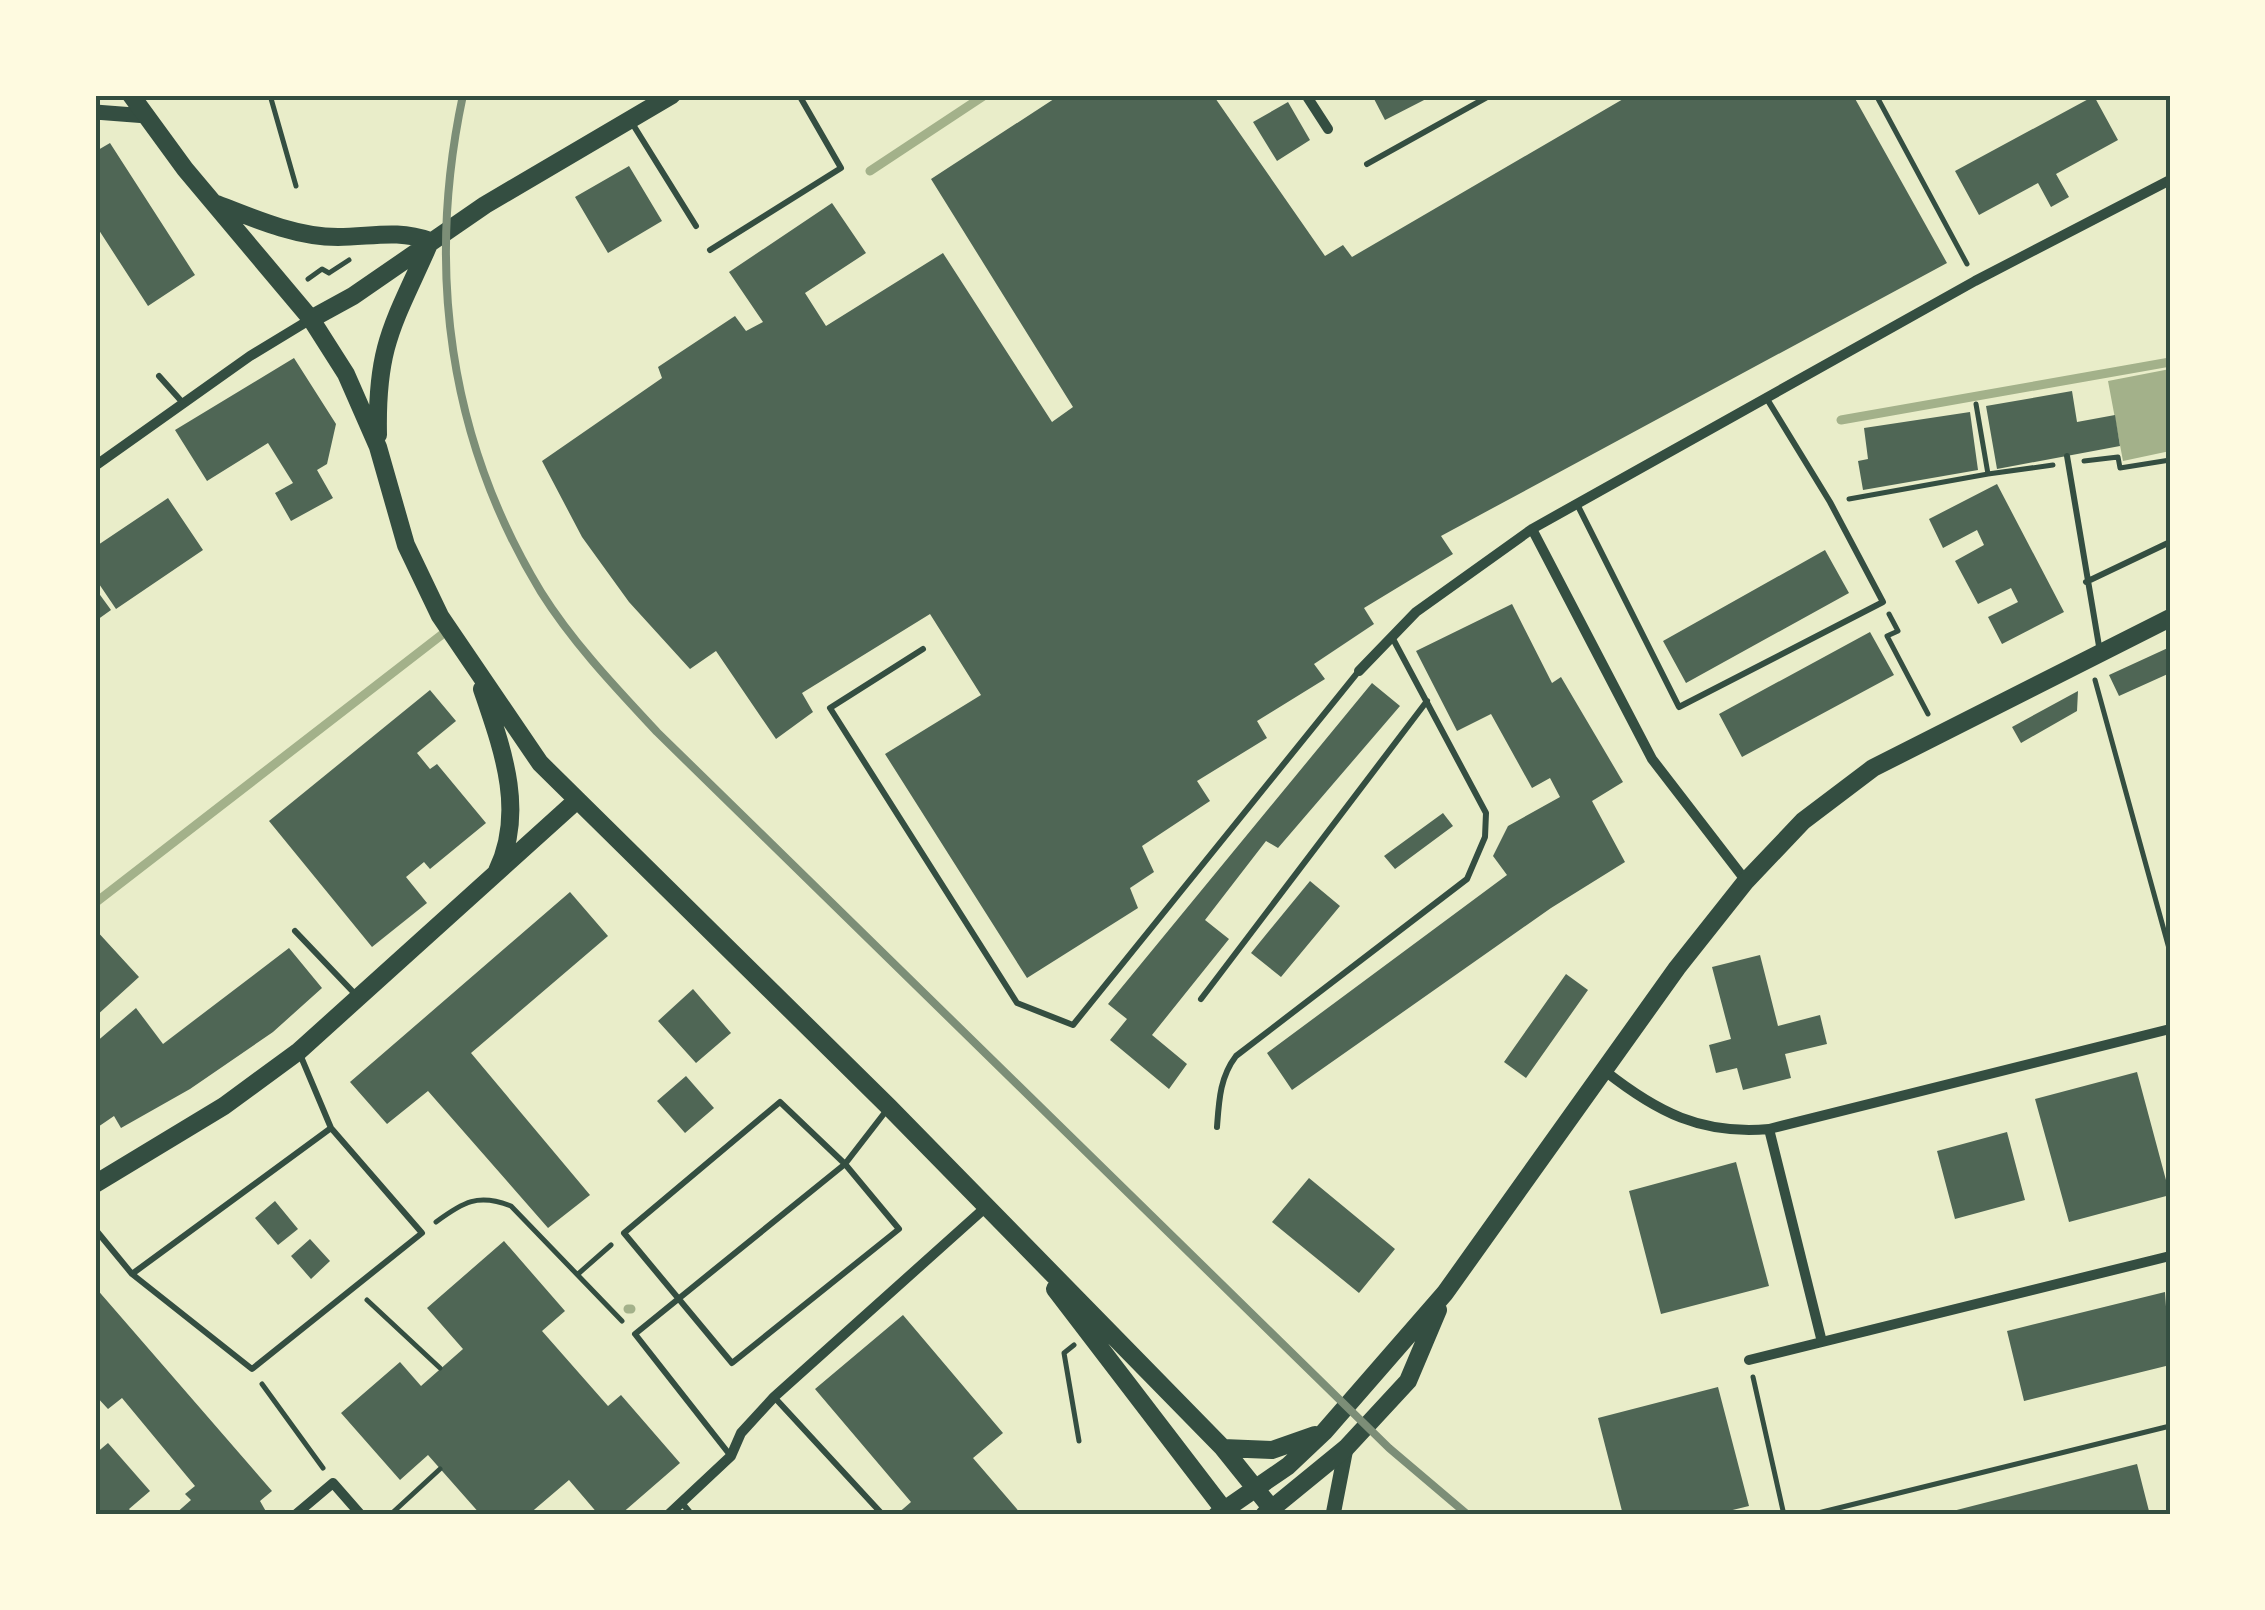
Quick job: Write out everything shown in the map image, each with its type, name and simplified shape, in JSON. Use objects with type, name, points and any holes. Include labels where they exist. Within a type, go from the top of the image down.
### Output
[{"type":"main road","points":[[131,95],[311,319],[346,374],[378,447],[406,545],[440,616],[540,763],[889,1107],[1223,1448],[1257,1488],[1271,1513],[1346,1448],[1408,1381],[1446,1293]]},
{"type":"main road","points":[[311,319],[353,296],[430,242],[628,118],[672,95]]},
{"type":"main road","points":[[217,204],[268,224],[324,236],[394,232],[430,242]]},
{"type":"main road","points":[[378,447],[377,389],[383,347],[430,242]]},
{"type":"main road","points":[[1028,1250],[1223,1513],[1288,1466],[1324,1432],[1446,1293],[1746,880],[1817,810],[1873,768],[2170,618]]},
{"type":"main road","points":[[474,665],[511,788],[507,850],[492,880]]},
{"type":"main road","points":[[95,1184],[224,1106],[299,1051],[576,802]]},
{"type":"main road","points":[[1223,1448],[1272,1450],[1324,1432]]},
{"type":"street","points":[[1306,95],[1328,129]]},
{"type":"street","points":[[95,112],[146,116]]},
{"type":"street","points":[[1359,671],[1416,612],[1532,529],[1975,281],[2170,180]]},
{"type":"street","points":[[95,466],[183,402],[311,319]]},
{"type":"street","points":[[1532,529],[1652,759],[1746,880]]},
{"type":"street","points":[[1604,1071],[1646,1104],[1677,1120],[1734,1132],[1769,1129],[2170,1029]]},
{"type":"street","points":[[1769,1129],[1822,1342]]},
{"type":"street","points":[[668,1515],[731,1456],[741,1433],[774,1397],[986,1206]]},
{"type":"street","points":[[1749,1360],[2170,1256]]},
{"type":"street","points":[[1333,1515],[1346,1448]]},
{"type":"street","points":[[295,1515],[333,1483],[361,1515]]},
{"type":"lane","points":[[710,250],[841,168],[798,95]]},
{"type":"lane","points":[[1367,164],[1491,95]]},
{"type":"lane","points":[[628,118],[696,226]]},
{"type":"lane","points":[[159,376],[183,402]]},
{"type":"lane","points":[[1577,504],[1679,707],[1882,602],[1830,502],[1766,399]]},
{"type":"lane","points":[[2067,460],[2094,654]]},
{"type":"lane","points":[[2086,582],[2170,542]]},
{"type":"lane","points":[[1217,1126],[1222,1081],[1236,1056],[1467,879],[1478,860],[1486,813],[1392,636]]},
{"type":"lane","points":[[923,649],[830,708],[1017,1003],[1073,1024],[1359,671]]},
{"type":"lane","points":[[1201,999],[1427,701]]},
{"type":"lane","points":[[295,931],[360,999]]},
{"type":"lane","points":[[95,1229],[132,1274],[252,1370],[422,1233],[331,1128],[299,1051]]},
{"type":"lane","points":[[780,1102],[844,1164],[899,1229],[732,1364],[624,1233],[780,1102]]},
{"type":"lane","points":[[731,1456],[634,1334],[844,1164],[889,1107]]},
{"type":"lane","points":[[132,1274],[331,1128]]},
{"type":"lane","points":[[774,1397],[883,1515]]},
{"type":"lane","points":[[682,1503],[692,1515]]},
{"type":"path","points":[[270,95],[296,186]]},
{"type":"path","points":[[1876,95],[1975,281]]},
{"type":"path","points":[[308,279],[322,269],[345,282]]},
{"type":"path","points":[[1976,404],[1988,474]]},
{"type":"path","points":[[1830,502],[2067,460],[2118,457],[2120,468],[2170,460]]},
{"type":"path","points":[[1898,630],[1888,636],[1938,735]]},
{"type":"path","points":[[2094,654],[2170,952]]},
{"type":"path","points":[[422,1233],[465,1200],[490,1198],[511,1206],[634,1334]]},
{"type":"path","points":[[577,1275],[624,1233]]},
{"type":"path","points":[[354,1288],[440,1368]]},
{"type":"path","points":[[1080,1441],[1064,1353],[1087,1333]]},
{"type":"path","points":[[1749,1360],[1784,1515]]},
{"type":"path","points":[[252,1370],[333,1483]]},
{"type":"path","points":[[1810,1515],[2170,1426]]},
{"type":"path","points":[[390,1515],[440,1469]]},
{"type":"shaded area","points":[[2170,369],[2170,451],[2123,461],[2108,381]]},
{"type":"building","points":[[1060,95],[1213,95],[1325,256],[1343,245],[1352,257],[1630,95],[1853,95],[1947,263],[1441,536],[1453,554],[1364,608],[1374,624],[1314,664],[1325,679],[1257,721],[1267,738],[1197,781],[1210,801],[1142,846],[1154,872],[1130,888],[1138,908],[1027,978],[885,754],[981,695],[930,614],[802,693],[813,712],[776,739],[716,651],[690,669],[629,602],[582,537],[542,461],[662,378],[658,367],[735,316],[746,331],[763,322],[729,272],[832,203],[866,253],[805,293],[826,326],[943,253],[1052,422],[1073,407],[931,179]]},
{"type":"building","points":[[1372,95],[1427,95],[1428,98],[1385,120]]},
{"type":"building","points":[[2094,96],[2118,140],[2056,174],[2069,197],[2051,207],[2038,183],[1979,215],[1955,171]]},
{"type":"building","points":[[1288,102],[1310,140],[1277,161],[1253,122]]},
{"type":"building","points":[[110,143],[195,275],[148,306],[95,224],[95,146],[98,150]]},
{"type":"building","points":[[629,166],[662,221],[608,253],[575,197]]},
{"type":"building","points":[[294,358],[336,424],[327,464],[317,470],[333,498],[291,521],[275,493],[293,483],[268,443],[207,481],[175,430]]},
{"type":"building","points":[[2072,391],[2077,422],[2115,415],[2120,446],[1997,469],[1986,406]]},
{"type":"building","points":[[1970,412],[1978,470],[1863,490],[1858,461],[1868,459],[1864,428]]},
{"type":"building","points":[[1997,484],[2064,612],[2002,644],[1988,617],[2018,602],[2011,588],[1978,604],[1955,561],[1984,545],[1977,530],[1943,548],[1929,519]]},
{"type":"building","points":[[168,498],[203,550],[116,609],[95,578],[95,547]]},
{"type":"building","points":[[1825,550],[1849,593],[1686,683],[1663,641]]},
{"type":"building","points":[[95,588],[111,610],[97,620],[95,617]]},
{"type":"building","points":[[1512,604],[1552,683],[1561,677],[1623,782],[1592,801],[1625,862],[1551,908],[1292,1090],[1267,1053],[1507,875],[1493,856],[1508,826],[1560,797],[1550,778],[1532,788],[1491,714],[1457,731],[1416,651]]},
{"type":"building","points":[[1870,632],[1894,675],[1742,757],[1719,714]]},
{"type":"building","points":[[2170,647],[2170,673],[2119,696],[2109,675]]},
{"type":"building","points":[[1372,683],[1400,706],[1278,848],[1266,841],[1205,920],[1229,939],[1152,1035],[1187,1064],[1169,1089],[1110,1040],[1127,1019],[1108,1004]]},
{"type":"building","points":[[430,690],[456,721],[417,753],[430,769],[437,764],[486,823],[430,869],[424,862],[406,877],[427,903],[372,947],[269,821]]},
{"type":"building","points":[[2078,691],[2077,711],[2021,743],[2012,727]]},
{"type":"building","points":[[1443,813],[1453,826],[1395,869],[1384,856]]},
{"type":"building","points":[[1310,881],[1340,906],[1281,977],[1251,953]]},
{"type":"building","points":[[570,892],[608,936],[471,1053],[590,1195],[548,1228],[428,1091],[387,1124],[350,1082]]},
{"type":"building","points":[[95,929],[139,977],[95,1017]]},
{"type":"building","points":[[289,948],[322,988],[273,1032],[190,1089],[121,1128],[114,1116],[95,1129],[95,1043],[136,1008],[163,1044]]},
{"type":"building","points":[[1760,955],[1778,1026],[1820,1015],[1827,1044],[1785,1054],[1791,1078],[1743,1090],[1737,1068],[1716,1073],[1709,1045],[1731,1039],[1712,967]]},
{"type":"building","points":[[1566,974],[1588,990],[1526,1078],[1504,1062]]},
{"type":"building","points":[[693,989],[731,1033],[696,1063],[658,1021]]},
{"type":"building","points":[[2137,1072],[2170,1195],[2069,1222],[2035,1099]]},
{"type":"building","points":[[686,1076],[714,1108],[685,1133],[657,1101]]},
{"type":"building","points":[[2007,1132],[2025,1200],[1955,1219],[1937,1151]]},
{"type":"building","points":[[1736,1162],[1769,1286],[1661,1314],[1629,1191]]},
{"type":"building","points":[[1309,1178],[1395,1249],[1359,1293],[1272,1222]]},
{"type":"building","points":[[275,1201],[298,1229],[278,1245],[255,1218]]},
{"type":"building","points":[[310,1239],[330,1261],[311,1279],[291,1256]]},
{"type":"building","points":[[504,1241],[565,1311],[542,1331],[608,1406],[621,1395],[680,1463],[620,1515],[599,1515],[569,1480],[528,1515],[481,1515],[428,1455],[400,1480],[341,1413],[400,1362],[421,1386],[463,1349],[427,1308]]},
{"type":"building","points":[[95,1287],[272,1491],[260,1501],[268,1515],[174,1515],[191,1500],[185,1494],[195,1486],[122,1398],[108,1409],[95,1395]]},
{"type":"building","points":[[2165,1292],[2170,1365],[2024,1401],[2007,1331]]},
{"type":"building","points":[[903,1315],[1003,1433],[973,1458],[1022,1515],[896,1515],[911,1502],[815,1389]]},
{"type":"building","points":[[1718,1387],[1749,1506],[1712,1515],[1623,1515],[1598,1418]]},
{"type":"building","points":[[108,1443],[150,1491],[129,1509],[134,1515],[95,1515],[95,1454]]},
{"type":"building","points":[[2137,1464],[2150,1515],[1941,1515],[1941,1514]]},
{"type":"waterway","points":[[870,171],[985,95]]},
{"type":"waterway","points":[[1841,420],[2170,362]]},
{"type":"waterway","points":[[95,903],[444,633]]},
{"type":"railway","points":[[463,95],[446,224],[453,351],[484,474],[509,534],[553,611],[657,732],[1389,1448],[1468,1515]]}]
